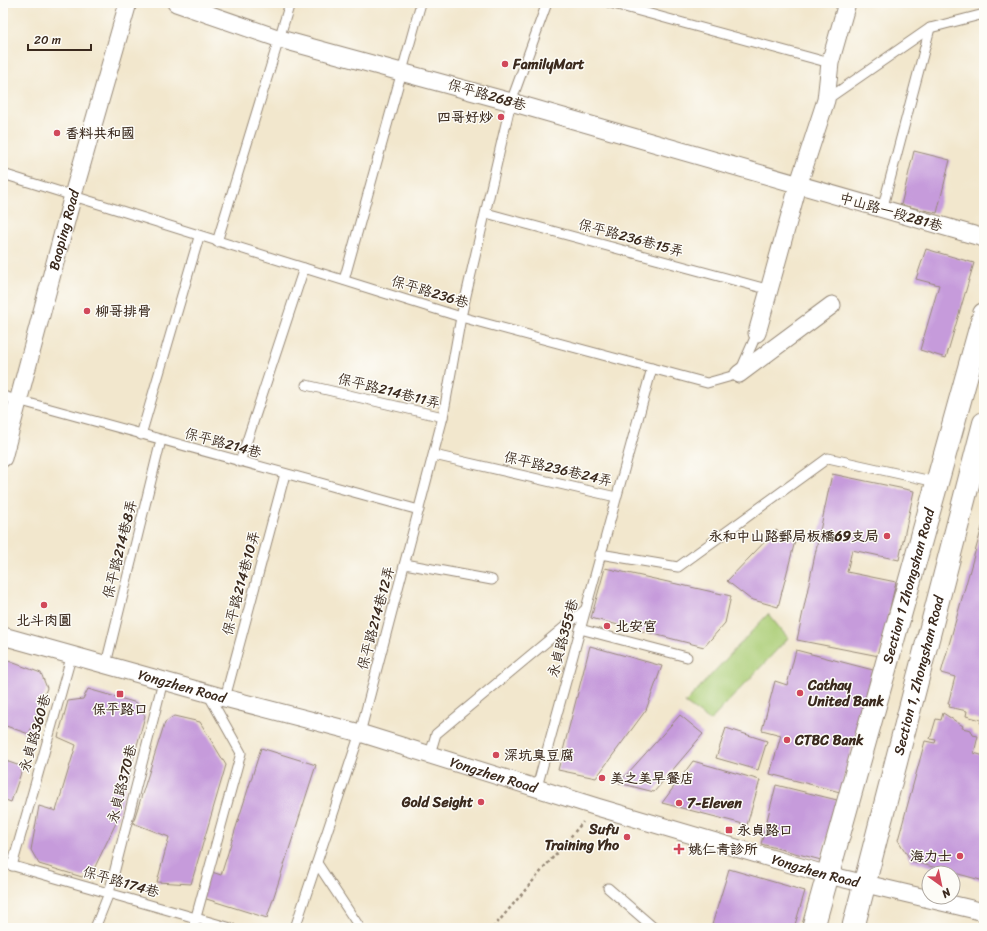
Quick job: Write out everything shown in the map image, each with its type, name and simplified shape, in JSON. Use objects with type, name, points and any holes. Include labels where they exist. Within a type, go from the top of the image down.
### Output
[{"type":"street","name":"Baoping Road","points":[[3,458],[73,195],[128,3]]},
{"type":"street","name":"保平路268巷","points":[[176,3],[280,39],[512,102],[798,186]]},
{"type":"street","points":[[757,332],[798,186],[826,100],[830,63],[847,3]]},
{"type":"street","name":"中山路一段281巷","points":[[798,186],[984,238]]},
{"type":"street","points":[[739,374],[832,305]]},
{"type":"street","name":"Section 1 Zhongshan Road","points":[[813,928],[984,314]]},
{"type":"street","name":"Section 1, Zhongshan Road","points":[[853,928],[984,423]]},
{"type":"street","name":"Yongzhen Road","points":[[3,636],[72,654],[225,698],[360,733],[537,787],[597,807],[828,875],[984,912]]},
{"type":"lane","points":[[217,242],[290,3]]},
{"type":"lane","points":[[344,280],[421,3]]},
{"type":"lane","points":[[443,418],[461,317],[512,102],[547,3]]},
{"type":"lane","points":[[610,3],[830,63]]},
{"type":"lane","points":[[826,100],[930,28],[984,14]]},
{"type":"lane","points":[[882,210],[930,28]]},
{"type":"lane","name":"保平路236巷","points":[[3,174],[73,195],[199,237],[344,280],[461,317],[707,383],[739,374]]},
{"type":"lane","name":"保平路236巷15弄","points":[[486,213],[770,290]]},
{"type":"lane","points":[[141,435],[199,237]]},
{"type":"lane","points":[[240,462],[304,268]]},
{"type":"lane","points":[[739,374],[757,332]]},
{"type":"lane","name":"保平路236巷24弄","points":[[434,455],[616,497],[652,368]]},
{"type":"lane","name":"保平路214巷11弄","points":[[306,385],[443,418],[419,510]]},
{"type":"lane","name":"保平路214巷","points":[[3,396],[419,510]]},
{"type":"lane","name":"保平路214巷8弄","points":[[106,664],[161,440]]},
{"type":"lane","points":[[600,554],[678,567],[828,458],[936,482]]},
{"type":"lane","name":"保平路214巷10弄","points":[[225,698],[285,474]]},
{"type":"lane","name":"永貞路355巷","points":[[537,787],[616,497]]},
{"type":"lane","name":"保平路214巷12弄","points":[[295,928],[360,733],[419,510]]},
{"type":"lane","points":[[405,564],[492,580]]},
{"type":"lane","points":[[430,754],[436,734],[586,609]]},
{"type":"lane","points":[[580,629],[687,657]]},
{"type":"lane","name":"永貞路360巷","points":[[8,865],[72,654]]},
{"type":"lane","name":"永貞路370巷","points":[[95,928],[109,894],[163,681]]},
{"type":"lane","points":[[193,928],[241,753],[208,693]]},
{"type":"lane","points":[[317,863],[360,928]]},
{"type":"lane","name":"保平路174巷","points":[[8,865],[231,928]]},
{"type":"lane","points":[[608,888],[654,928]]},
{"type":"path","points":[[493,928],[597,807]]},
{"type":"green space","points":[[768,614],[788,638],[710,721],[685,703]]},
{"type":"building","points":[[914,151],[950,160],[937,213],[901,205]]},
{"type":"building","points":[[926,249],[974,263],[946,358],[920,350],[939,285],[916,279]]},
{"type":"building","points":[[832,474],[914,491],[899,560],[852,550],[847,572],[896,582],[879,656],[797,640]]},
{"type":"building","points":[[984,520],[984,724],[980,723],[981,720],[966,716],[967,711],[949,707],[950,704],[948,704],[955,677],[941,673]]},
{"type":"building","points":[[776,530],[795,541],[778,607],[750,599],[727,581]]},
{"type":"building","points":[[605,568],[731,596],[725,623],[704,647],[591,618]]},
{"type":"building","points":[[590,646],[662,666],[646,710],[596,778],[558,770]]},
{"type":"building","points":[[796,650],[873,670],[840,792],[770,774],[781,735],[762,730],[775,681],[787,685]]},
{"type":"building","points":[[3,659],[41,673],[47,688],[29,734],[3,725]]},
{"type":"building","points":[[88,689],[137,703],[145,716],[116,823],[94,869],[82,877],[39,864],[31,850],[39,806],[56,811],[76,745],[58,737],[68,701],[83,699]]},
{"type":"building","points":[[943,713],[963,726],[962,728],[971,730],[973,735],[978,736],[974,753],[984,756],[984,881],[961,875],[961,865],[926,865],[911,861],[898,840],[925,741],[935,743],[936,740],[930,739],[936,719],[941,720]]},
{"type":"building","points":[[680,715],[703,734],[654,792],[619,783]]},
{"type":"building","points":[[174,716],[200,722],[226,765],[191,884],[157,882],[169,837],[133,823],[165,722]]},
{"type":"building","points":[[726,728],[767,741],[758,770],[716,758]]},
{"type":"building","points":[[261,748],[316,765],[267,918],[200,897],[209,871],[221,875]]},
{"type":"building","points":[[3,760],[23,767],[11,802],[3,799]]},
{"type":"building","points":[[693,761],[760,780],[747,825],[662,803]]},
{"type":"building","points":[[776,785],[837,800],[821,860],[761,844]]},
{"type":"building","points":[[729,869],[805,891],[794,928],[711,928]]},
{"type":"place","name":"FamilyMart","points":[[505,64]]},
{"type":"place","name":"四哥好炒","points":[[501,117]]},
{"type":"place","name":"香料共和國","points":[[57,133]]},
{"type":"place","name":"柳哥排骨","points":[[87,311]]},
{"type":"place","name":"永和中山路郵局板橋69支局","points":[[887,536]]},
{"type":"place","name":"北斗肉圓","points":[[44,605]]},
{"type":"place","name":"北安宮","points":[[607,626]]},
{"type":"place","name":"Cathay United Bank","points":[[800,693]]},
{"type":"place","name":"保平路口","points":[[120,694]]},
{"type":"place","name":"CTBC Bank","points":[[787,740]]},
{"type":"place","name":"深坑臭豆腐","points":[[496,755]]},
{"type":"place","name":"美之美早餐店","points":[[602,778]]},
{"type":"place","name":"Gold Seight","points":[[481,802]]},
{"type":"place","name":"7-Eleven","points":[[679,803]]},
{"type":"place","name":"永貞路口","points":[[729,830]]},
{"type":"place","name":"Sufu Training Yho","points":[[627,837]]},
{"type":"place","name":"姚仁青診所","points":[[679,849]]},
{"type":"place","name":"海力士","points":[[960,856]]}]
